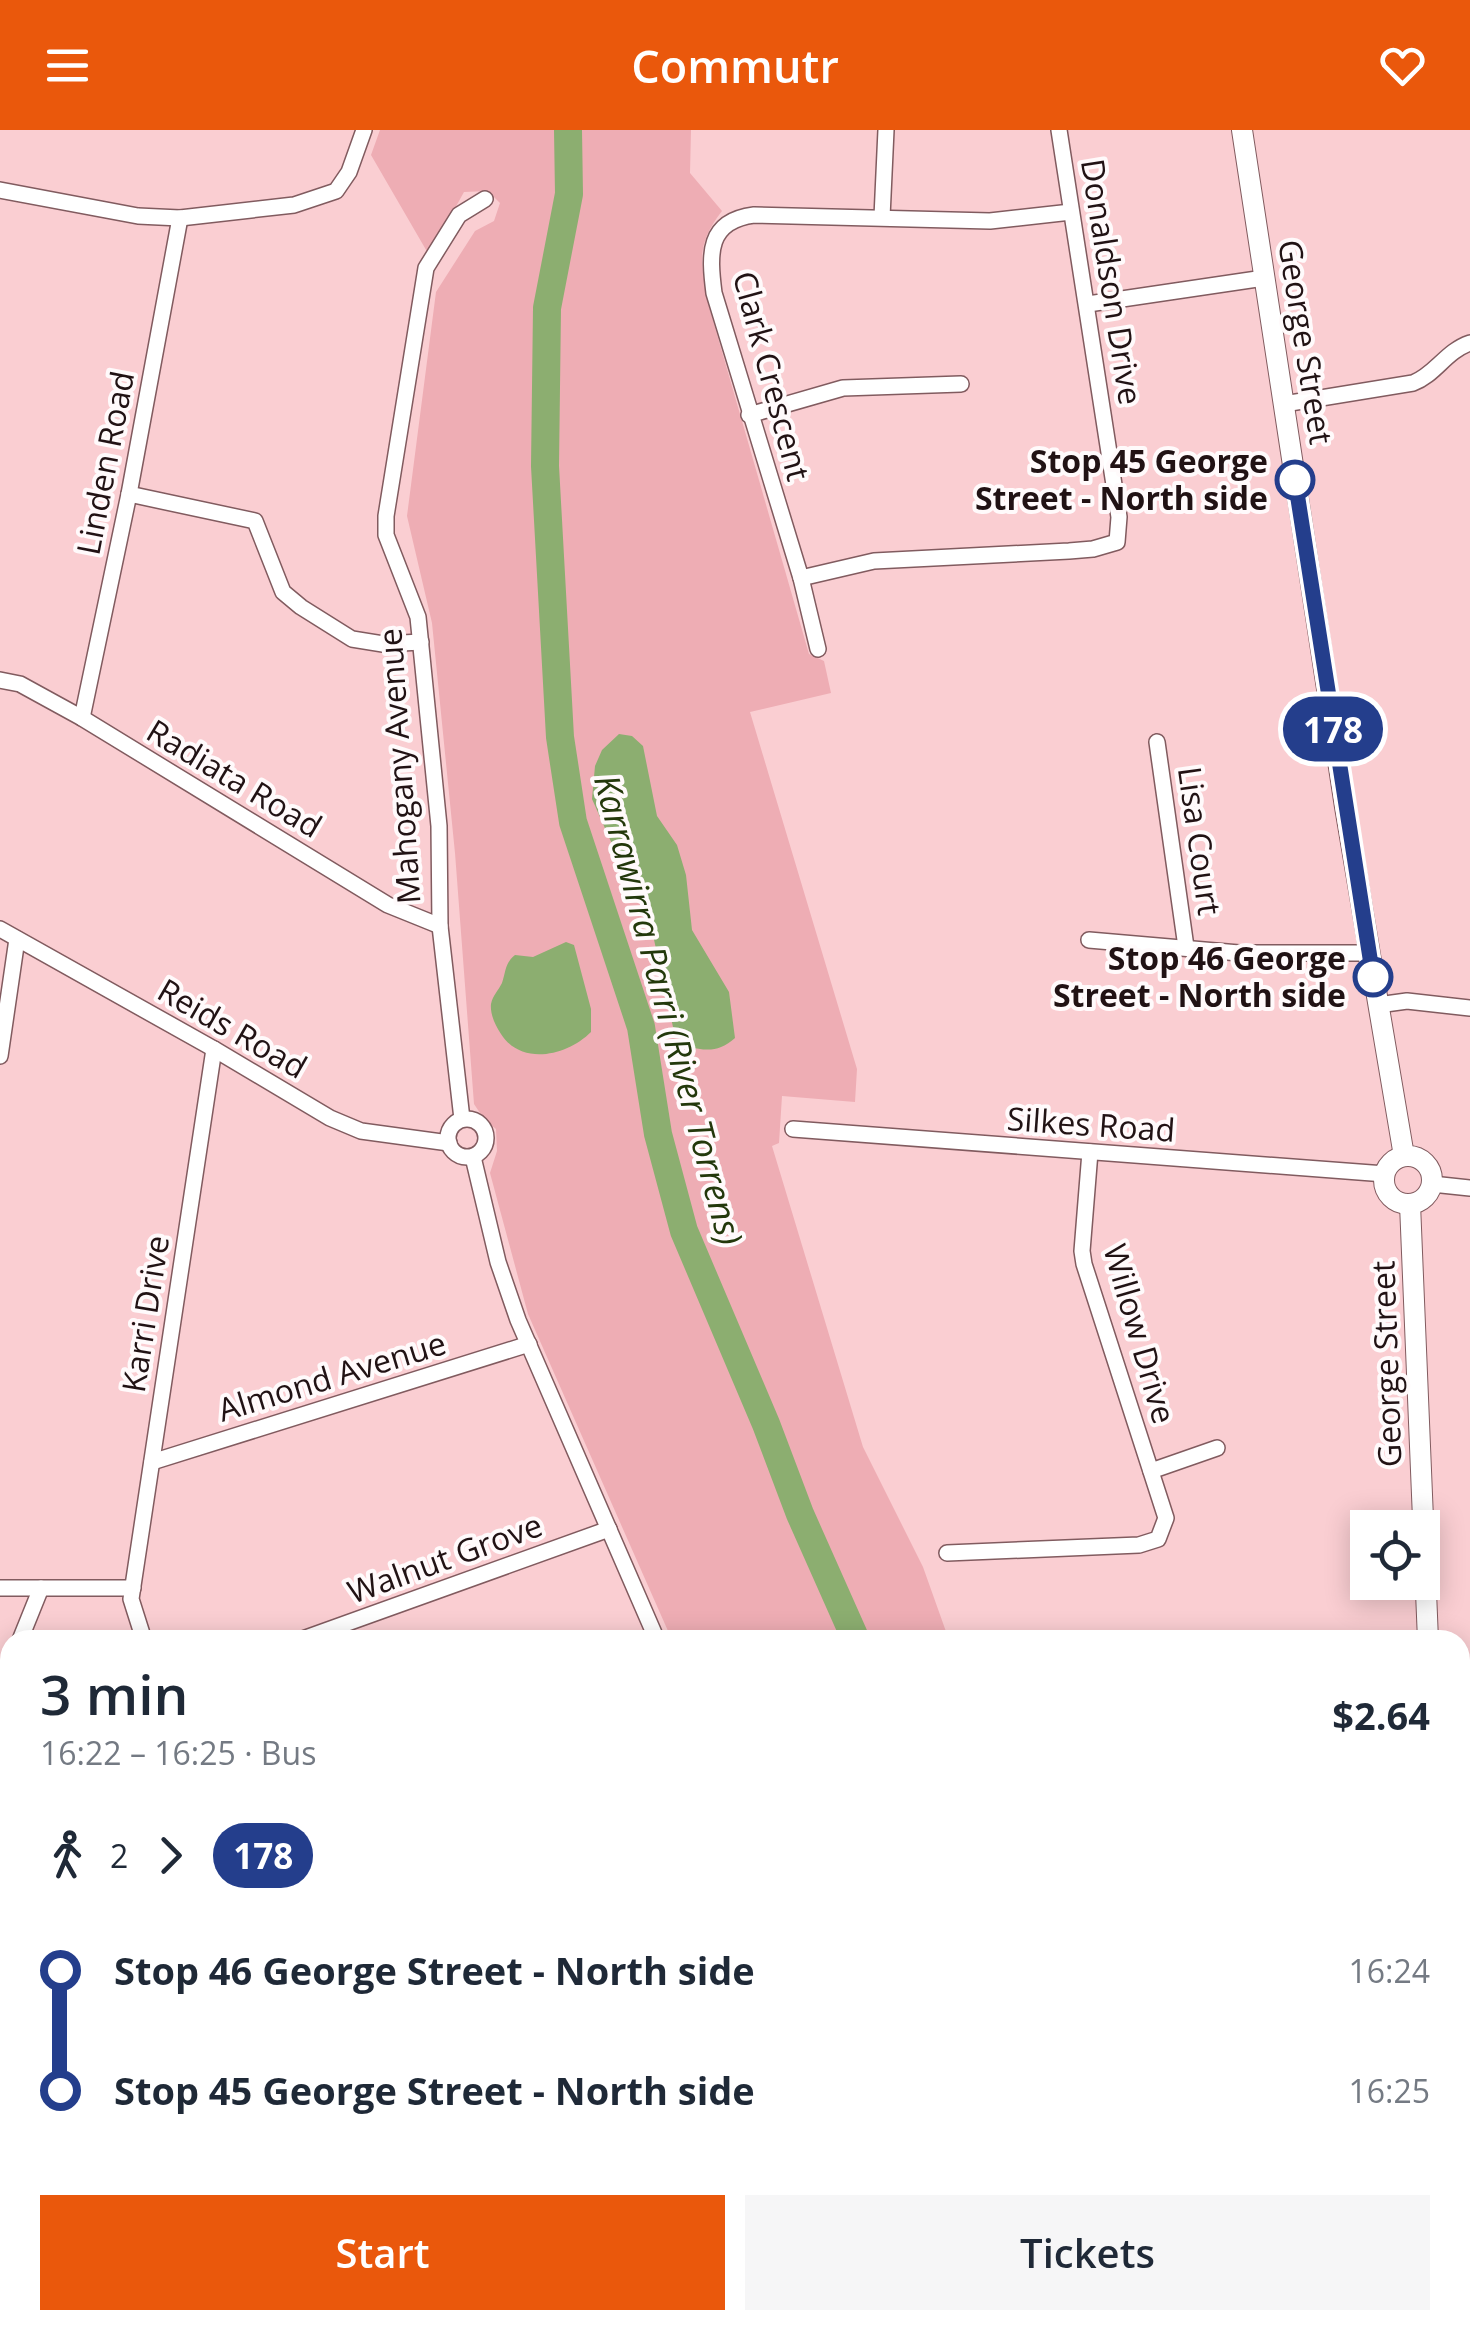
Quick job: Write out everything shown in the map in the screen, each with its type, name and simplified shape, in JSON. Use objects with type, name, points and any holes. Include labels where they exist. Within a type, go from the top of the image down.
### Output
[{"type":"street","points":[[0,190],[138,216],[180,218],[294,205],[336,191],[349,172],[364,130]]},
{"type":"street","points":[[882,217],[886,130]]},
{"type":"street","name":"Donaldson Drive","points":[[801,578],[874,562],[1070,551],[1117,542],[1119,517],[1059,130]]},
{"type":"street","name":"George Street","points":[[1242,130],[1404,1156]]},
{"type":"street","name":"Mahogany Avenue","points":[[462,1120],[440,926],[439,826],[418,617],[386,535],[386,516],[426,268],[459,216],[485,200]]},
{"type":"street","name":"Clark Crescent","points":[[818,650],[801,578],[714,293],[711,271],[718,234],[726,223],[754,215],[990,222],[1071,212]]},
{"type":"street","name":"Linden Road","points":[[82,718],[129,494],[180,218]]},
{"type":"street","points":[[1088,304],[1264,278]]},
{"type":"street","points":[[1284,404],[1413,383],[1455,348],[1470,343]]},
{"type":"street","points":[[749,416],[843,388],[960,384]]},
{"type":"street","points":[[129,494],[255,521],[282,592],[301,607],[352,639],[383,644],[420,642]]},
{"type":"street","name":"Radiata Road","points":[[0,680],[20,684],[82,718],[388,905],[440,926]]},
{"type":"street","name":"Lisa Court","points":[[1157,742],[1186,948]]},
{"type":"street","name":"Reids Road","points":[[0,929],[330,1118],[361,1130],[449,1143]]},
{"type":"street","points":[[0,1056],[17,940]]},
{"type":"street","points":[[1090,940],[1282,955],[1369,953]]},
{"type":"street","points":[[1378,1005],[1407,1001],[1470,1008]]},
{"type":"street","name":"Karri Drive","points":[[132,1594],[214,1049]]},
{"type":"street","points":[[462,1120],[480,1124],[486,1134],[484,1146],[473,1157],[459,1155],[449,1143],[452,1126],[462,1120]]},
{"type":"street","name":"Silkes Road","points":[[793,1129],[1384,1174]]},
{"type":"street","name":"Willow Drive","points":[[947,1553],[1148,1543],[1158,1539],[1166,1518],[1084,1264],[1090,1152]]},
{"type":"street","points":[[1404,1156],[1419,1158],[1426,1164],[1432,1184],[1425,1198],[1400,1203],[1387,1192],[1384,1174],[1390,1164],[1404,1156]]},
{"type":"street","points":[[473,1157],[498,1262],[529,1344],[653,1630]]},
{"type":"street","points":[[1432,1184],[1470,1188]]},
{"type":"street","name":"George Street","points":[[1410,1204],[1428,1630]]},
{"type":"street","name":"Almond Avenue","points":[[152,1462],[529,1344]]},
{"type":"street","name":"Willow Drive","points":[[1151,1470],[1217,1448]]},
{"type":"street","name":"Walnut Grove","points":[[328,1630],[609,1529]]},
{"type":"street","points":[[0,1588],[132,1594],[141,1630]]},
{"type":"street","points":[[24,1630],[41,1588]]},
{"type":"shaded area","points":[[380,130],[691,130],[690,173],[722,211],[707,234],[702,255],[708,303],[809,654],[824,661],[831,693],[750,712],[857,1069],[855,1102],[782,1096],[779,1143],[772,1146],[863,1447],[923,1567],[945,1630],[668,1630],[528,1314],[490,1173],[497,1151],[496,1129],[474,1104],[432,623],[407,516],[436,292],[475,231],[494,221],[500,203],[488,191],[464,192],[429,255],[371,155]]},
{"type":"shaded area","points":[[619,734],[632,736],[643,746],[657,816],[677,845],[686,875],[692,930],[729,992],[735,1038],[718,1048],[688,1047],[673,1027],[648,912],[624,871],[592,799],[595,766],[602,750]]},
{"type":"shaded area","points":[[566,942],[574,945],[591,1009],[591,1032],[558,1051],[521,1051],[497,1027],[491,1012],[493,998],[515,955],[533,957]]},
{"type":"waterway","name":"Karrawirra Parri (River Torrens)","points":[[568,130],[569,194],[547,308],[545,466],[560,737],[573,822],[641,1027],[658,1134],[684,1231],[852,1630]]},
{"type":"bus line","name":"178","points":[[1295,480],[1373,977]]},
{"type":"place","name":"Stop 45 George Street - North side","points":[[1295,480]]},
{"type":"place","name":"Stop 46 George Street - North side","points":[[1373,977]]}]
